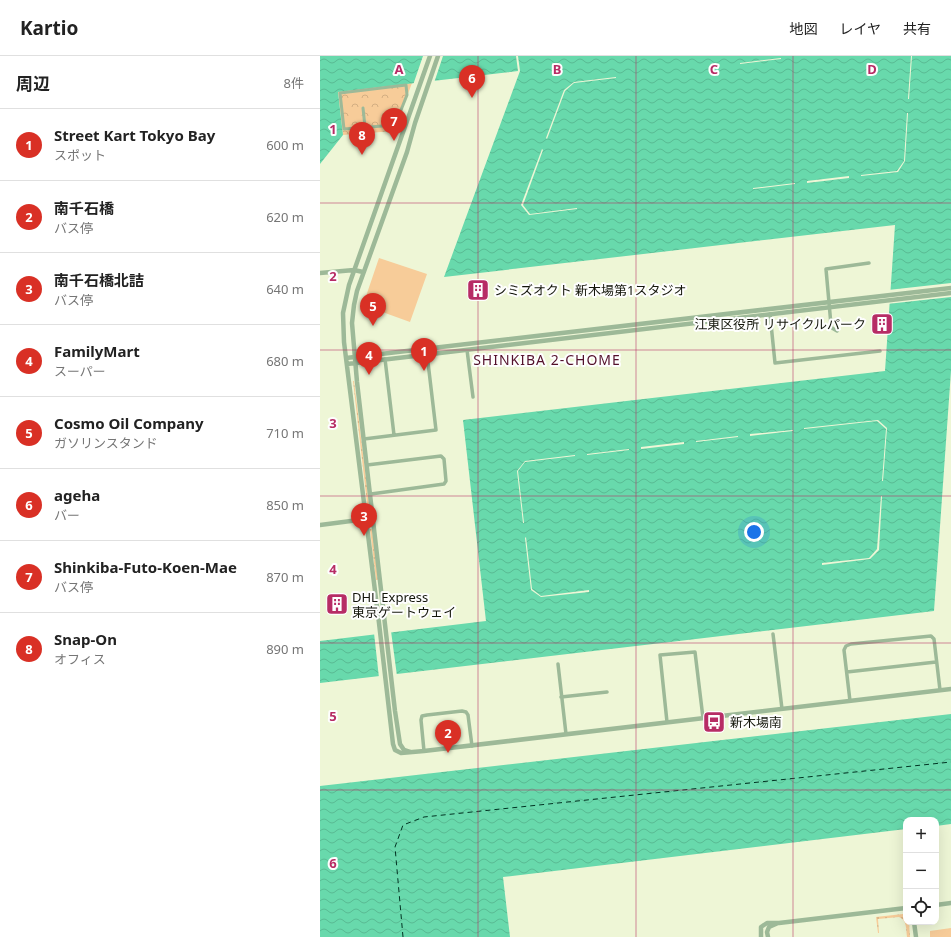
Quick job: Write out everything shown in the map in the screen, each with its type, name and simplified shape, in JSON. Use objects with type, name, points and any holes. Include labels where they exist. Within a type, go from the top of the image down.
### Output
[{"type":"street","points":[[382,623],[366,519],[346,358],[343,313],[354,270],[430,56]]},
{"type":"street","points":[[438,56],[407,152],[363,272],[355,298],[352,324],[374,518],[382,623],[392,711],[393,744],[395,750],[401,753],[472,746],[951,689]]},
{"type":"street","points":[[406,85],[407,95],[395,125],[365,127],[344,129],[340,93],[406,85]]},
{"type":"street","points":[[363,108],[365,127]]},
{"type":"street","points":[[837,331],[832,328],[831,325],[826,269],[869,263]]},
{"type":"street","points":[[320,273],[354,270],[363,272]]},
{"type":"street","points":[[347,364],[829,307],[871,299],[951,288]]},
{"type":"street","points":[[346,358],[830,301],[951,292]]},
{"type":"street","points":[[770,314],[775,363],[880,351]]},
{"type":"street","points":[[681,319],[682,325]]},
{"type":"street","points":[[525,337],[525,343]]},
{"type":"street","points":[[467,350],[473,397]]},
{"type":"street","points":[[364,439],[436,430],[427,354]]},
{"type":"street","points":[[385,359],[394,435]]},
{"type":"street","points":[[367,465],[441,456],[444,460],[446,481],[444,484],[371,494]]},
{"type":"street","points":[[320,525],[374,518]]},
{"type":"street","points":[[773,634],[782,709]]},
{"type":"street","points":[[850,701],[844,650],[846,646],[897,639],[931,636],[934,639],[940,690]]},
{"type":"street","points":[[667,722],[660,655],[695,652],[703,718]]},
{"type":"street","points":[[847,672],[936,662]]},
{"type":"street","points":[[558,664],[566,734]]},
{"type":"street","points":[[561,697],[607,692]]},
{"type":"street","points":[[424,751],[421,720],[422,716],[462,711],[466,712],[468,716],[472,746]]},
{"type":"street","points":[[939,904],[951,903]]},
{"type":"street","points":[[768,937],[767,932],[769,927],[780,923],[903,908]]},
{"type":"street","points":[[761,937],[761,927],[763,925],[773,922],[780,923]]},
{"type":"street","points":[[914,925],[916,937]]},
{"type":"green space","points":[[412,83],[394,131],[343,135],[338,92]]},
{"type":"green space","points":[[379,258],[427,274],[410,322],[363,305]]},
{"type":"green space","points":[[353,381],[370,511],[368,512]]},
{"type":"green space","points":[[370,529],[372,529],[378,580],[376,580]]},
{"type":"green space","points":[[903,914],[903,920],[899,917],[878,919],[878,933],[876,917]]},
{"type":"green space","points":[[905,925],[909,925],[910,937],[907,937]]},
{"type":"green space","points":[[951,928],[951,937],[930,937],[930,931]]},
{"type":"water","points":[[320,56],[516,56],[518,71],[338,92],[343,135],[320,164]]},
{"type":"water","points":[[518,56],[951,56],[951,371],[934,611],[320,683],[320,641],[486,621],[463,420],[885,371],[895,225],[444,277],[520,71]]},
{"type":"water","points":[[951,714],[951,824],[939,826],[939,817],[903,817],[903,829],[503,877],[510,937],[320,937],[320,786]]},
{"type":"pier","points":[[423,56],[443,56],[434,83],[413,85]]},
{"type":"pier","points":[[911,56],[912,56],[908,99]]},
{"type":"pier","points":[[781,59],[740,64],[740,63]]},
{"type":"pier","points":[[616,77],[574,83],[565,91],[547,139],[546,138],[564,90],[574,82]]},
{"type":"pier","points":[[907,113],[905,161],[898,172],[861,176],[897,171],[904,161]]},
{"type":"pier","points":[[542,149],[543,150],[523,205],[530,214],[577,209],[529,215],[521,205]]},
{"type":"pier","points":[[849,176],[849,178],[807,183],[807,181]]},
{"type":"pier","points":[[795,184],[753,189],[753,188]]},
{"type":"pier","points":[[951,283],[951,297],[887,304],[888,290]]},
{"type":"pier","points":[[878,420],[887,428],[883,481],[886,429],[877,421],[804,429],[804,428]]},
{"type":"pier","points":[[793,431],[750,436],[750,434]]},
{"type":"pier","points":[[738,437],[696,442],[696,441]]},
{"type":"pier","points":[[684,442],[684,444],[641,449],[641,447]]},
{"type":"pier","points":[[629,450],[587,455],[587,454]]},
{"type":"pier","points":[[575,455],[525,462],[518,471],[523,523],[517,471],[525,461]]},
{"type":"pier","points":[[881,496],[879,550],[870,559],[822,565],[822,563],[869,558],[877,549]]},
{"type":"pier","points":[[526,537],[532,589],[541,596],[589,590],[589,592],[541,597],[531,590]]},
{"type":"pier","points":[[391,631],[397,676],[379,678],[374,633]]},
{"type":"ferry route","points":[[403,937],[395,847],[403,825],[424,817],[951,762]]},
{"type":"place","name":"ageha","points":[[472,98]]},
{"type":"place","name":"Shinkiba-Futo-Koen-Mae","points":[[394,141]]},
{"type":"place","name":"Snap-On","points":[[362,155]]},
{"type":"place","name":"シミズオクト 新木場第1スタジオ","points":[[478,290]]},
{"type":"place","name":"江東区役所 リサイクルパーク","points":[[882,324]]},
{"type":"place","name":"Cosmo Oil Company","points":[[373,326]]},
{"type":"place","name":"Street Kart Tokyo Bay","points":[[424,371]]},
{"type":"place","name":"FamilyMart","points":[[369,375]]},
{"type":"place","name":"南千石橋北詰","points":[[364,536]]},
{"type":"place","name":"DHL Express 東京ゲートウェイ","points":[[337,604]]},
{"type":"place","name":"新木場南","points":[[714,722]]},
{"type":"place","name":"南千石橋","points":[[448,753]]},
{"type":"district","name":"SHINKIBA 2-CHOME","points":[[547,359]]}]
